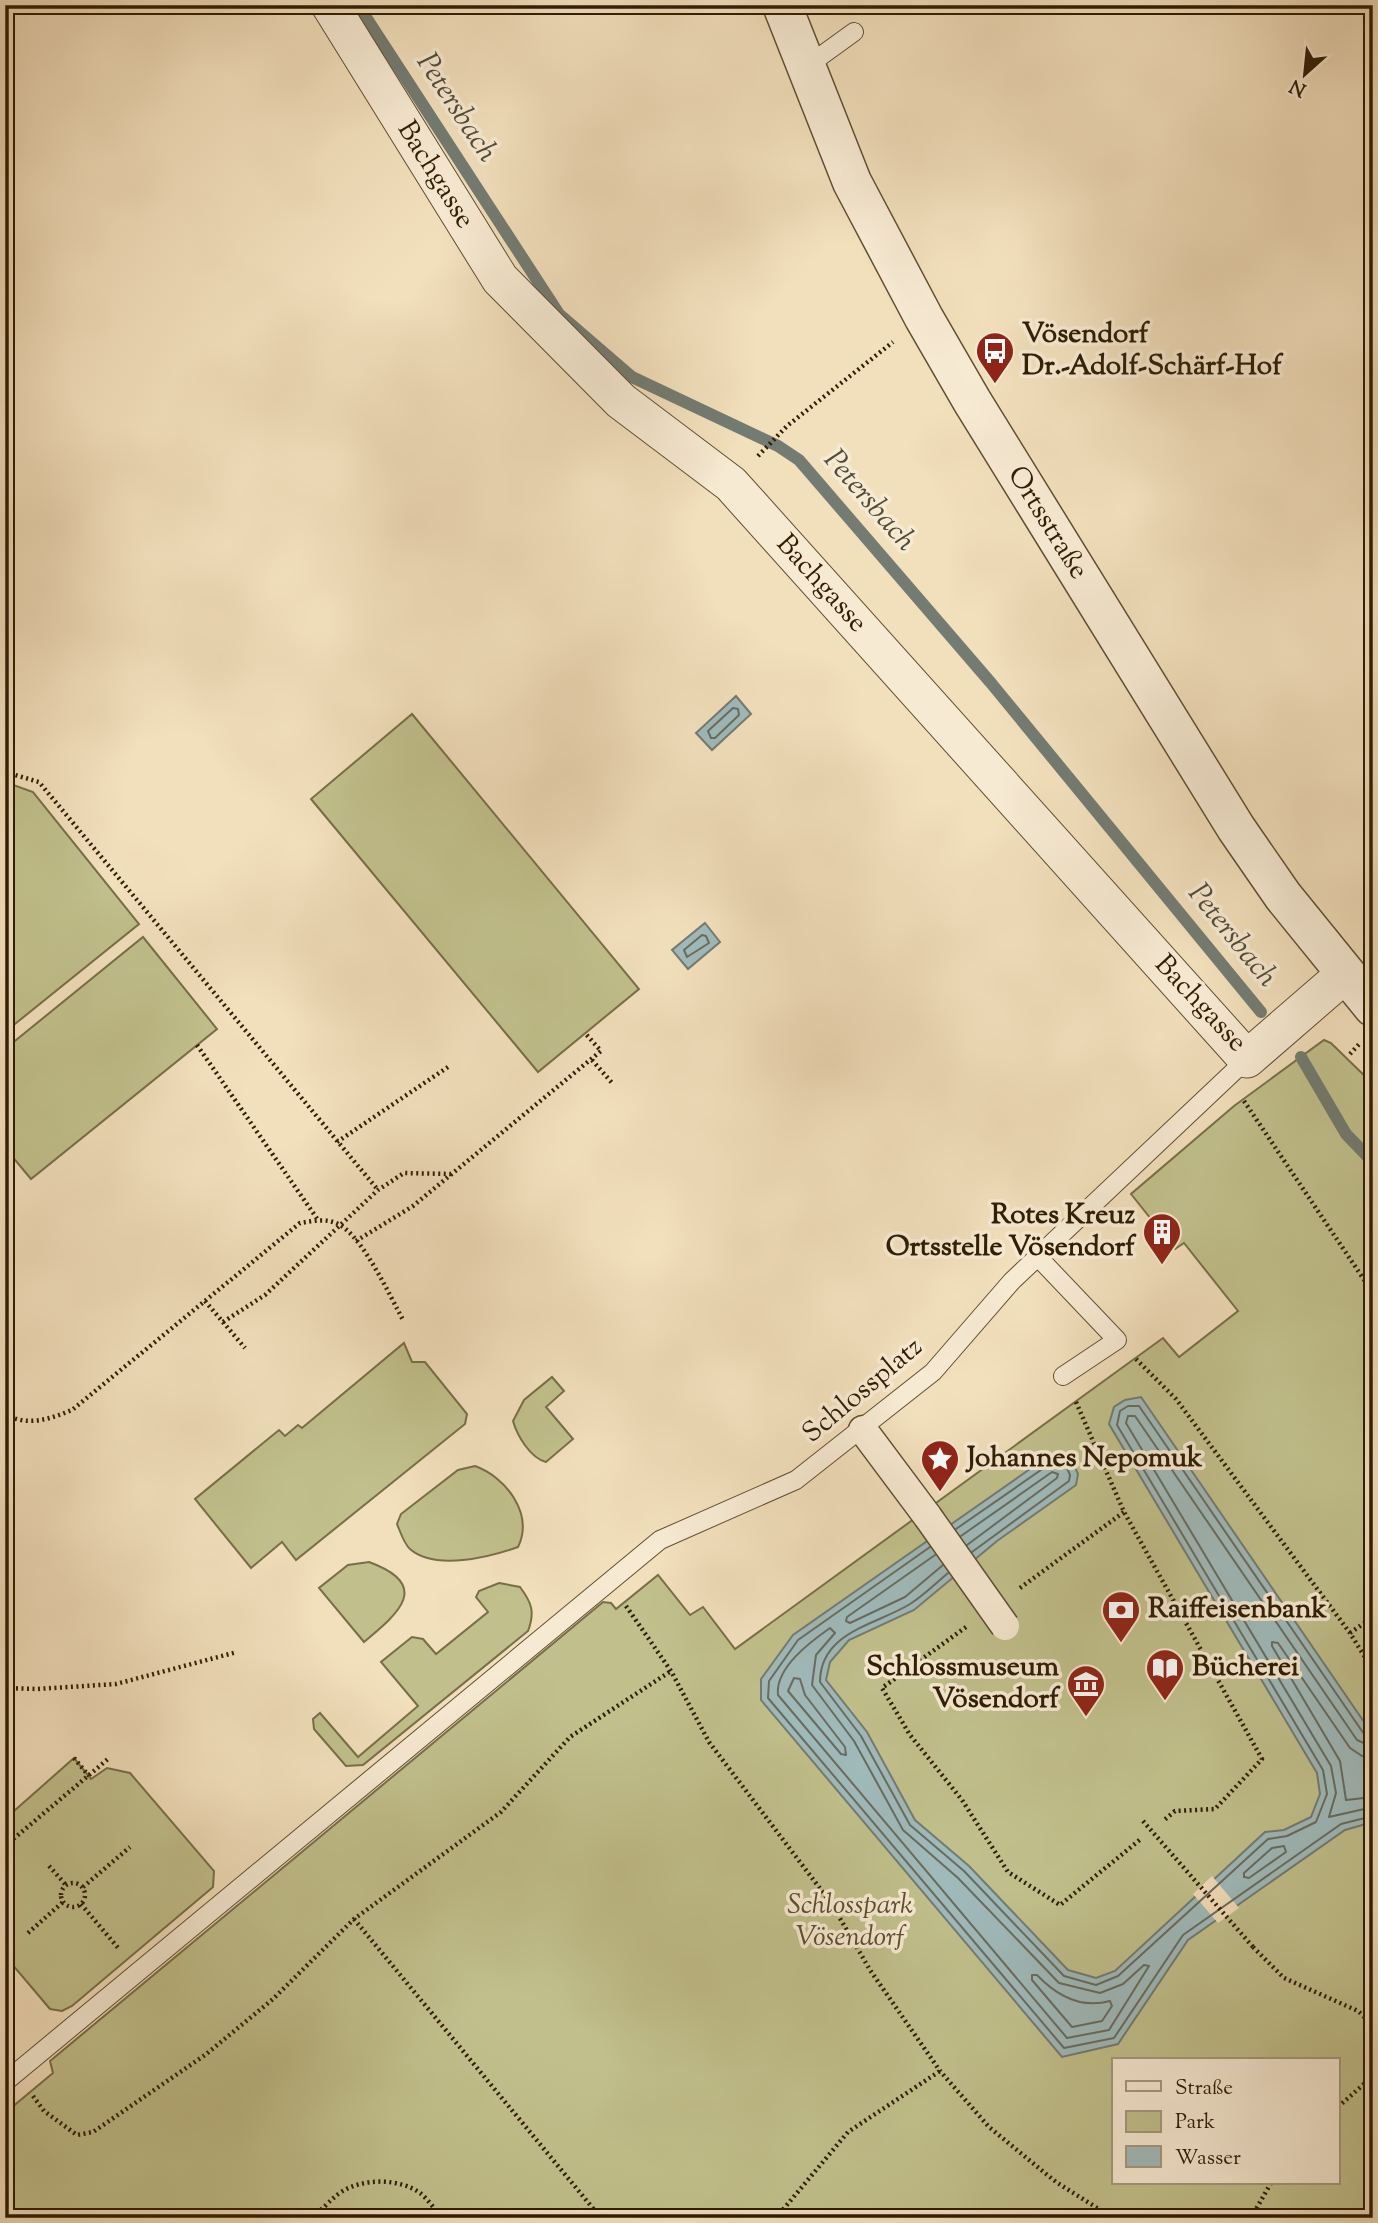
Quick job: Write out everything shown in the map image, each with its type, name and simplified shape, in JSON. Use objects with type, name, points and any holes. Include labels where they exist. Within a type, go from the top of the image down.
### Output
[{"type":"street","name":"Bachgasse","points":[[330,5],[500,279],[621,401],[731,484],[1236,1069],[1344,975]]},
{"type":"street","name":"Ortsstraße","points":[[782,5],[852,182],[924,318],[972,401],[1236,828],[1283,896],[1344,975],[1373,1007]]},
{"type":"street","points":[[863,1430],[1005,1626]]},
{"type":"lane","points":[[807,66],[854,32]]},
{"type":"lane","name":"Schlossplatz","points":[[10,2078],[660,1540],[796,1480],[863,1430],[933,1372],[1037,1256],[1236,1069]]},
{"type":"lane","points":[[1037,1256],[1117,1340],[1063,1376]]},
{"type":"path","points":[[764,450],[787,426],[924,318]]},
{"type":"path","points":[[5,772],[39,782],[378,1190]]},
{"type":"path","points":[[356,1241],[413,1206],[601,1051],[585,1033]]},
{"type":"path","points":[[197,1045],[318,1220]]},
{"type":"path","points":[[592,1059],[613,1084]]},
{"type":"path","points":[[337,1142],[448,1067]]},
{"type":"path","points":[[1236,1069],[1244,1101],[1373,1293]]},
{"type":"path","points":[[223,1322],[265,1295],[378,1190],[404,1173],[453,1174]]},
{"type":"path","points":[[5,1414],[14,1419],[44,1421],[72,1410],[300,1223],[318,1220],[340,1224],[356,1241],[404,1320]]},
{"type":"path","points":[[205,1301],[245,1348]]},
{"type":"path","points":[[1117,1340],[1176,1399],[1350,1633],[1373,1670]]},
{"type":"path","points":[[1076,1401],[1124,1512],[1204,1650],[1262,1759],[1215,1810],[1175,1811],[1163,1821]]},
{"type":"path","points":[[1017,1590],[1124,1512]]},
{"type":"path","points":[[611,1582],[671,1671],[709,1742],[831,1903],[870,1970],[940,2071],[989,2127],[1056,2182],[1113,2218]]},
{"type":"path","points":[[1350,1633],[1373,1617]]},
{"type":"path","points":[[967,1626],[882,1688],[910,1735],[962,1800],[1008,1871],[1060,1905],[1142,1838]]},
{"type":"path","points":[[5,1688],[37,1689],[116,1684],[237,1652]]},
{"type":"path","points":[[10,2078],[63,2126],[77,2135],[93,2132],[205,2055],[273,1999],[354,1920],[501,1812],[570,1737],[671,1671]]},
{"type":"path","points":[[74,1758],[89,1776]]},
{"type":"path","points":[[5,1846],[108,1759]]},
{"type":"path","points":[[1143,1821],[1284,1978],[1358,2011],[1373,2025]]},
{"type":"path","points":[[83,1887],[130,1847]]},
{"type":"path","points":[[49,1866],[66,1885]]},
{"type":"path","points":[[63,1902],[61,1892],[66,1885],[72,1882],[83,1887]]},
{"type":"path","points":[[63,1902],[74,1907],[81,1904],[85,1898],[83,1887]]},
{"type":"path","points":[[28,1933],[63,1902]]},
{"type":"path","points":[[81,1904],[139,1972]]},
{"type":"path","points":[[354,1920],[600,2218]]},
{"type":"path","points":[[776,2218],[848,2132],[940,2071]]},
{"type":"path","points":[[1340,2105],[1373,2076]]},
{"type":"path","points":[[295,2218],[320,2214],[342,2192],[369,2182],[402,2183],[421,2194],[442,2218]]},
{"type":"path","points":[[1251,2218],[1270,2184]]},
{"type":"green space","points":[[412,714],[639,989],[538,1072],[311,799]]},
{"type":"green space","points":[[5,782],[33,792],[139,924],[5,1032]]},
{"type":"green space","points":[[143,937],[217,1029],[31,1179],[5,1148],[5,1049]]},
{"type":"green space","name":"Schlosspark Vösendorf","points":[[1324,1040],[1331,1043],[1373,1084],[1373,2218],[7,2218],[5,2113],[53,2073],[50,2061],[603,1602],[611,1603],[616,1609],[658,1575],[690,1615],[703,1607],[735,1649],[1163,1338],[1179,1357],[1238,1311],[1184,1243],[1175,1249],[1131,1194],[1234,1106]]},
{"type":"green space","points":[[404,1343],[412,1362],[425,1362],[467,1414],[465,1424],[296,1560],[282,1542],[251,1568],[195,1499],[279,1430],[285,1436],[298,1425],[302,1428]]},
{"type":"green space","points":[[552,1377],[564,1391],[546,1407],[573,1439],[546,1462],[530,1451],[513,1421],[524,1400]]},
{"type":"green space","points":[[475,1466],[497,1479],[514,1498],[522,1522],[518,1547],[478,1558],[448,1561],[421,1556],[410,1549],[397,1524],[401,1514],[458,1470]]},
{"type":"green space","points":[[369,1562],[400,1580],[404,1590],[398,1610],[364,1642],[319,1588],[348,1565]]},
{"type":"green space","points":[[499,1583],[520,1587],[527,1598],[532,1613],[528,1631],[363,1765],[346,1766],[314,1729],[313,1719],[320,1713],[358,1757],[418,1706],[381,1662],[412,1637],[423,1639],[436,1654],[488,1612],[476,1597],[479,1591]]},
{"type":"green space","points":[[74,1758],[91,1779],[107,1768],[130,1773],[214,1871],[213,1887],[72,2006],[62,2011],[50,2009],[5,1956],[5,1819]]},
{"type":"water","points":[[736,696],[751,714],[712,750],[696,733]]},
{"type":"water","points":[[705,923],[720,942],[688,969],[672,950]]},
{"type":"water","points":[[1141,1397],[1373,1735],[1373,1822],[1345,1830],[1188,1940],[1118,2044],[1062,2057],[761,1700],[761,1679],[793,1635],[1050,1455],[1071,1459],[1078,1474],[1076,1485],[997,1541],[914,1610],[849,1640],[830,1662],[826,1680],[867,1732],[915,1820],[969,1866],[1068,1970],[1096,1978],[1115,1971],[1265,1832],[1284,1830],[1311,1817],[1320,1794],[1317,1773],[1109,1424],[1114,1407],[1125,1400]]},
{"type":"pier","points":[[1212,1876],[1239,1908],[1218,1923],[1193,1894]]},
{"type":"waterway","name":"Petersbach","points":[[358,5],[559,314],[632,377],[778,446],[799,460],[991,683],[1261,1012]]},
{"type":"waterway","name":"Petersbach","points":[[1301,1057],[1346,1134],[1373,1162]]},
{"type":"place","name":"Vösendorf Dr.-Adolf-Schärf-Hof","points":[[995,385]]},
{"type":"place","name":"Rotes Kreuz Ortsstelle Vösendorf","points":[[1162,1266]]},
{"type":"place","name":"Johannes Nepomuk","points":[[940,1493]]},
{"type":"place","name":"Raiffeisenbank","points":[[1121,1644]]},
{"type":"place","name":"Bücherei","points":[[1165,1702]]},
{"type":"place","name":"Schlossmuseum Vösendorf","points":[[1086,1718]]}]
